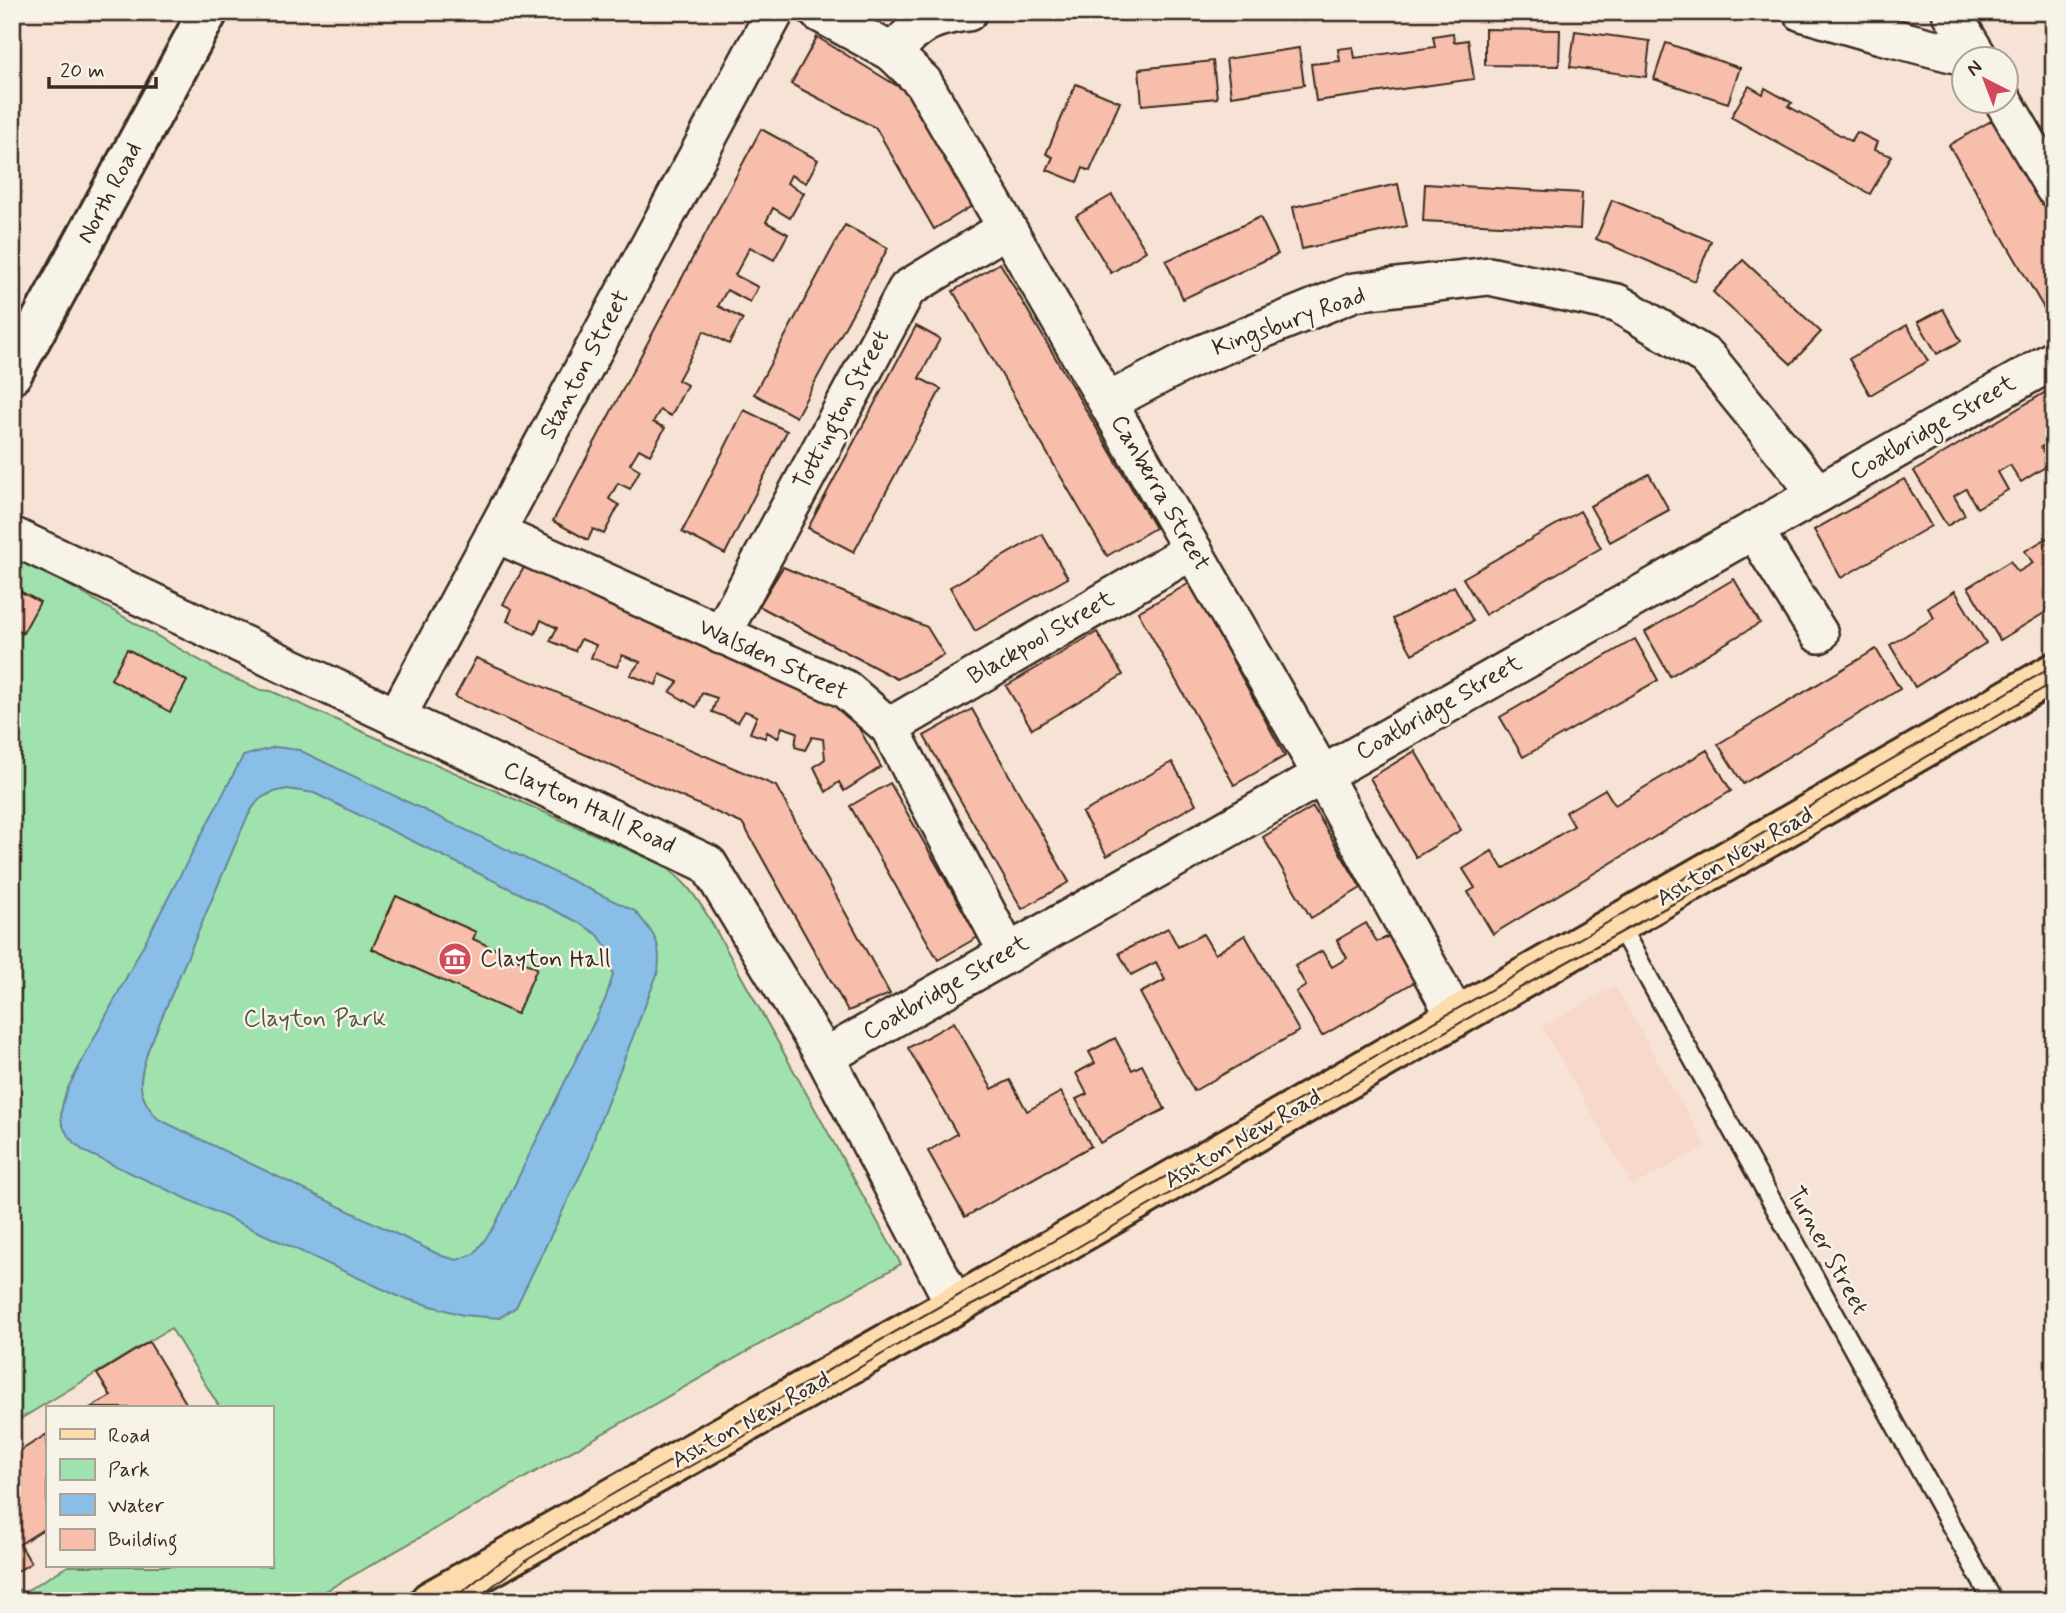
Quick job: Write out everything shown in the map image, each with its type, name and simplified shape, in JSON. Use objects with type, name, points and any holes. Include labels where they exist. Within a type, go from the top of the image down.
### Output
[{"type":"main road","name":"Ashton New Road","points":[[430,1601],[956,1305],[2054,673]]},
{"type":"street","name":"North Road","points":[[12,374],[208,12]]},
{"type":"street","name":"Stanton Street","points":[[396,718],[775,12]]},
{"type":"street","points":[[893,53],[913,29],[930,20],[968,12]]},
{"type":"street","points":[[1802,12],[1951,53]]},
{"type":"street","points":[[1951,12],[1971,46]]},
{"type":"street","name":"Canberra Street","points":[[840,17],[893,53],[923,82],[1194,550],[1456,1017]]},
{"type":"street","points":[[2012,116],[2054,188]]},
{"type":"street","name":"Tottington Street","points":[[721,635],[907,289],[1007,228]]},
{"type":"street","name":"Kingsbury Road","points":[[1108,402],[1192,358],[1354,292],[1489,275],[1617,303],[1707,357],[1818,494]]},
{"type":"street","name":"Coatbridge Street","points":[[825,1057],[2054,360]]},
{"type":"street","points":[[1754,530],[1819,634]]},
{"type":"street","name":"Walsden Street","points":[[495,533],[845,689],[889,727],[1008,953]]},
{"type":"street","name":"Clayton Hall Road","points":[[12,536],[708,864],[825,1057],[956,1305]]},
{"type":"street","name":"Blackpool Street","points":[[889,727],[1194,550]]},
{"type":"lane","name":"Turner Street","points":[[1619,925],[1993,1601]]},
{"type":"shaded area","points":[[1615,986],[1706,1146],[1633,1186],[1542,1027]]},
{"type":"green space","name":"Clayton Park","points":[[12,553],[224,674],[261,690],[271,691],[669,869],[688,888],[709,918],[901,1264],[308,1601],[12,1601],[12,1587],[24,1592],[65,1568],[273,1568],[273,1406],[219,1406],[171,1328],[12,1424]]},
{"type":"water","points":[[275,747],[299,750],[635,911],[655,938],[659,953],[658,972],[596,1132],[589,1157],[516,1307],[499,1318],[463,1315],[400,1297],[85,1152],[65,1131],[61,1116],[68,1088],[243,756]],"holes":[[[287,789],[314,793],[580,923],[598,935],[609,951],[613,975],[605,1000],[494,1227],[474,1254],[457,1260],[442,1256],[158,1119],[142,1094],[141,1079],[148,1050],[249,814],[257,802],[277,791]]]},
{"type":"building","points":[[1485,29],[1560,30],[1559,66],[1485,65]]},
{"type":"building","points":[[1575,31],[1650,41],[1646,77],[1570,67]]},
{"type":"building","points":[[1453,33],[1454,42],[1468,40],[1474,79],[1316,101],[1311,64],[1340,61],[1338,49],[1353,47],[1355,58],[1435,47],[1433,36]]},
{"type":"building","points":[[817,37],[912,95],[977,203],[934,229],[876,128],[791,84]]},
{"type":"building","points":[[1666,43],[1740,68],[1728,103],[1654,79]]},
{"type":"building","points":[[1299,48],[1304,85],[1231,96],[1226,59]]},
{"type":"building","points":[[1213,61],[1217,98],[1142,105],[1139,69]]},
{"type":"building","points":[[1076,84],[1120,102],[1090,171],[1083,168],[1077,182],[1047,170],[1053,157],[1046,154]]},
{"type":"building","points":[[1749,86],[1763,94],[1765,88],[1792,103],[1788,106],[1851,141],[1857,132],[1877,142],[1874,150],[1892,156],[1870,194],[1731,117]]},
{"type":"building","points":[[1996,118],[2054,217],[2054,314],[2049,317],[1949,145]]},
{"type":"building","points":[[761,129],[818,160],[806,183],[791,175],[787,183],[804,193],[790,218],[773,208],[766,222],[788,234],[774,260],[750,247],[735,275],[758,287],[750,302],[727,290],[718,306],[743,319],[729,344],[704,331],[678,380],[687,385],[671,416],[660,410],[653,422],[665,428],[650,455],[639,449],[630,464],[640,470],[630,489],[618,483],[609,499],[619,505],[604,534],[593,529],[588,540],[553,521]]},
{"type":"building","points":[[1398,184],[1407,226],[1302,249],[1293,207]]},
{"type":"building","points":[[1425,184],[1582,193],[1580,229],[1423,221]]},
{"type":"building","points":[[1112,195],[1146,251],[1111,273],[1076,216]]},
{"type":"building","points":[[1612,200],[1711,241],[1695,281],[1596,239]]},
{"type":"building","points":[[1260,217],[1278,254],[1183,299],[1166,261]]},
{"type":"building","points":[[845,225],[888,248],[796,417],[754,394]]},
{"type":"building","points":[[1743,260],[1821,332],[1791,364],[1713,292]]},
{"type":"building","points":[[1000,263],[1155,528],[1107,556],[953,291]]},
{"type":"building","points":[[1943,309],[1961,341],[1937,354],[1918,322]]},
{"type":"building","points":[[1907,325],[1928,361],[1870,395],[1849,359]]},
{"type":"building","points":[[916,326],[940,339],[919,378],[941,389],[854,552],[808,528]]},
{"type":"building","points":[[2049,390],[2054,398],[2054,441],[2041,447],[2050,464],[2021,482],[2010,465],[1998,472],[2008,490],[1977,508],[1966,489],[1954,496],[1965,515],[1947,526],[1914,471]]},
{"type":"building","points":[[744,410],[787,431],[725,554],[682,532]]},
{"type":"building","points":[[1649,474],[1669,510],[1610,542],[1590,506]]},
{"type":"building","points":[[1904,479],[1931,526],[1841,578],[1814,530]]},
{"type":"building","points":[[1580,511],[1601,548],[1485,615],[1463,578]]},
{"type":"building","points":[[1042,534],[1068,578],[975,631],[950,587]]},
{"type":"building","points":[[2054,534],[2054,607],[2000,640],[1968,587],[2010,561],[2018,572],[2033,563],[2025,551]]},
{"type":"building","points":[[526,564],[848,709],[881,767],[844,791],[839,782],[826,792],[814,767],[825,759],[823,739],[812,737],[805,750],[795,747],[797,732],[782,727],[778,738],[767,732],[765,738],[750,733],[757,716],[745,711],[738,722],[712,712],[717,698],[702,693],[696,707],[670,692],[678,682],[660,674],[656,685],[630,675],[640,662],[622,655],[617,667],[591,658],[596,645],[581,639],[575,651],[550,641],[557,628],[541,620],[535,634],[507,621],[512,609],[503,604]]},
{"type":"building","points":[[783,567],[927,627],[944,655],[897,679],[759,606]]},
{"type":"building","points":[[1734,579],[1760,623],[1670,676],[1645,632]]},
{"type":"building","points":[[1190,583],[1285,756],[1234,785],[1138,612]]},
{"type":"building","points":[[1454,586],[1473,621],[1412,654],[1393,619]]},
{"type":"building","points":[[12,587],[40,602],[23,633],[12,627]]},
{"type":"building","points":[[1955,591],[1986,643],[1915,687],[1890,645],[1934,618],[1928,608]]},
{"type":"building","points":[[1097,632],[1123,675],[1032,729],[1006,686]]},
{"type":"building","points":[[1635,639],[1658,680],[1523,757],[1500,717]]},
{"type":"building","points":[[127,649],[187,681],[170,712],[111,679]]},
{"type":"building","points":[[1876,649],[1900,689],[1743,784],[1718,744]]},
{"type":"building","points":[[476,658],[776,786],[890,994],[848,1011],[743,824],[455,697]]},
{"type":"building","points":[[972,709],[1069,882],[1022,909],[924,736]]},
{"type":"building","points":[[1707,750],[1731,791],[1493,934],[1468,892],[1475,888],[1463,869],[1492,851],[1503,869],[1574,826],[1566,812],[1605,789],[1615,805]]},
{"type":"building","points":[[1415,751],[1461,830],[1416,857],[1370,778]]},
{"type":"building","points":[[1172,762],[1196,804],[1107,856],[1082,813]]},
{"type":"building","points":[[890,783],[978,937],[938,960],[850,806]]},
{"type":"building","points":[[1313,807],[1361,888],[1311,918],[1263,837]]},
{"type":"building","name":"Clayton Hall","points":[[396,896],[476,932],[473,939],[537,968],[517,1014],[372,949]]},
{"type":"building","points":[[1366,923],[1377,942],[1389,936],[1416,981],[1322,1036],[1296,992],[1306,986],[1295,966],[1322,951],[1332,967],[1347,958],[1337,940]]},
{"type":"building","points":[[1168,928],[1178,947],[1203,934],[1215,954],[1245,935],[1299,1031],[1194,1091],[1140,993],[1165,980],[1156,962],[1131,975],[1119,953]]},
{"type":"building","points":[[954,1022],[992,1089],[1010,1080],[1027,1111],[1061,1092],[1091,1146],[965,1217],[928,1151],[957,1134],[908,1048]]},
{"type":"building","points":[[1115,1038],[1132,1070],[1142,1065],[1165,1109],[1100,1143],[1076,1099],[1087,1094],[1076,1073],[1095,1063],[1089,1052]]},
{"type":"building","points":[[149,1342],[188,1406],[94,1406],[111,1396],[97,1374]]},
{"type":"building","points":[[46,1435],[46,1528],[20,1544],[31,1563],[13,1574],[12,1456]]},
{"type":"tram line","points":[[451,1601],[493,1567],[573,1517],[2054,666]]},
{"type":"tram line","points":[[473,1601],[527,1560],[582,1526],[741,1438],[916,1334],[1032,1274],[1518,989],[1720,878],[2054,682]]},
{"type":"place","name":"Clayton Hall","points":[[455,959]]}]
